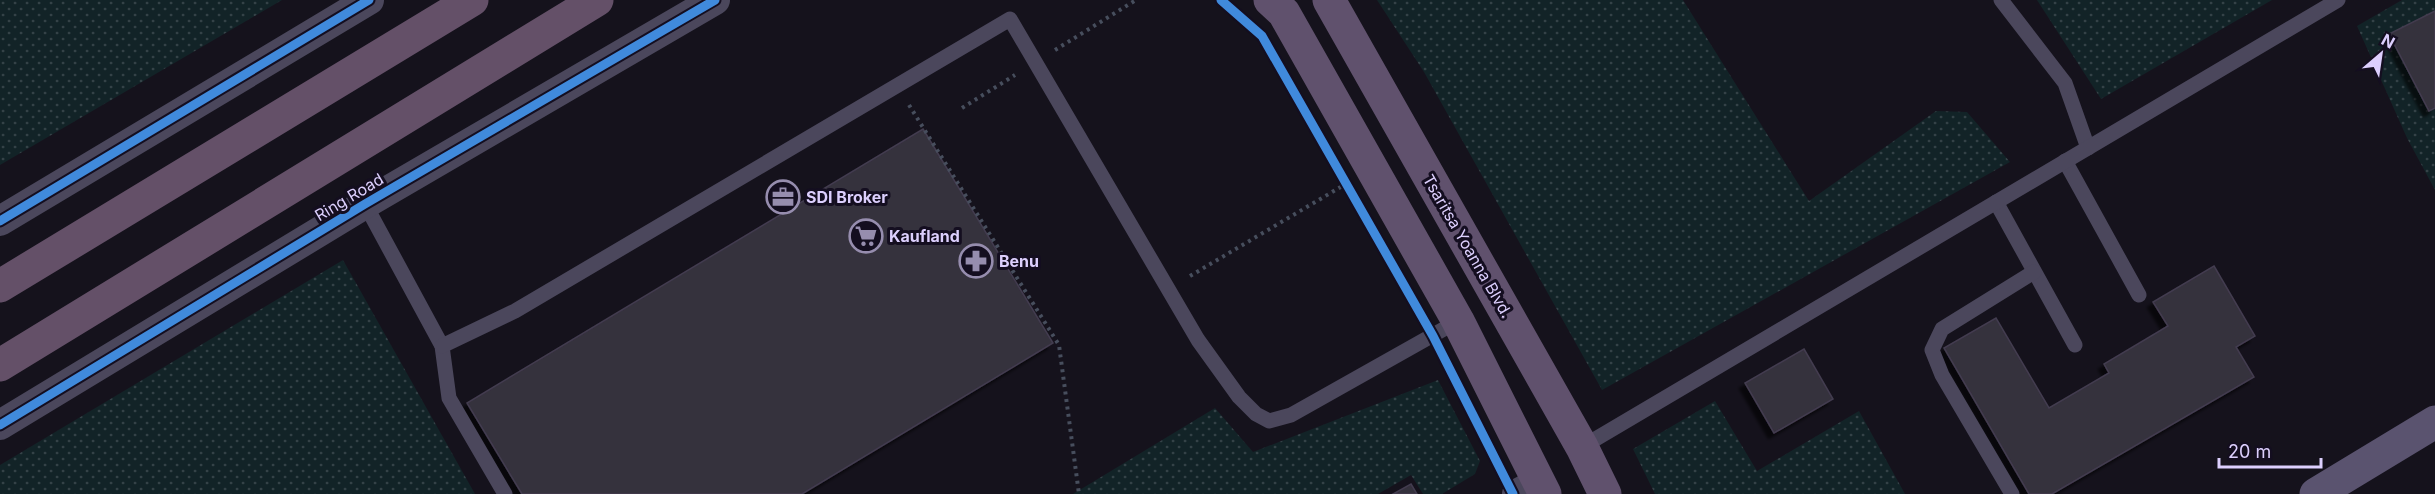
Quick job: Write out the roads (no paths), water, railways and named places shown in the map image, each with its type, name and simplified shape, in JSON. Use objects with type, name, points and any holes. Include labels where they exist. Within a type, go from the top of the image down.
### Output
[{"type":"highway","points":[[0,286],[472,0]]},
{"type":"highway","points":[[0,365],[597,0]]},
{"type":"main road","points":[[1270,0],[1284,13],[1458,321],[1534,490]]},
{"type":"main road","name":"Tsaritsa Yoanna Blvd.","points":[[1329,0],[1582,447],[1605,494]]},
{"type":"main road","points":[[2316,494],[2435,422]]},
{"type":"street","points":[[0,221],[369,0]]},
{"type":"street","name":"Ring Road","points":[[0,425],[365,204],[715,0]]},
{"type":"lane","points":[[2001,0],[2065,83],[2088,148]]},
{"type":"lane","points":[[1582,447],[2338,0]]},
{"type":"lane","points":[[442,346],[515,311],[896,84],[1010,19],[1198,340],[1239,397],[1256,414],[1269,420],[1291,415],[1458,321]]},
{"type":"lane","points":[[2065,161],[2139,295]]},
{"type":"lane","points":[[1996,202],[2075,345]]},
{"type":"lane","points":[[365,204],[442,346],[449,398],[505,494]]},
{"type":"lane","points":[[2012,494],[1942,375],[1932,350],[1941,329],[2034,272]]},
{"type":"place","name":"SDI Broker","points":[[783,197]]},
{"type":"place","name":"Kaufland","points":[[866,236]]},
{"type":"place","name":"Benu","points":[[976,261]]}]
